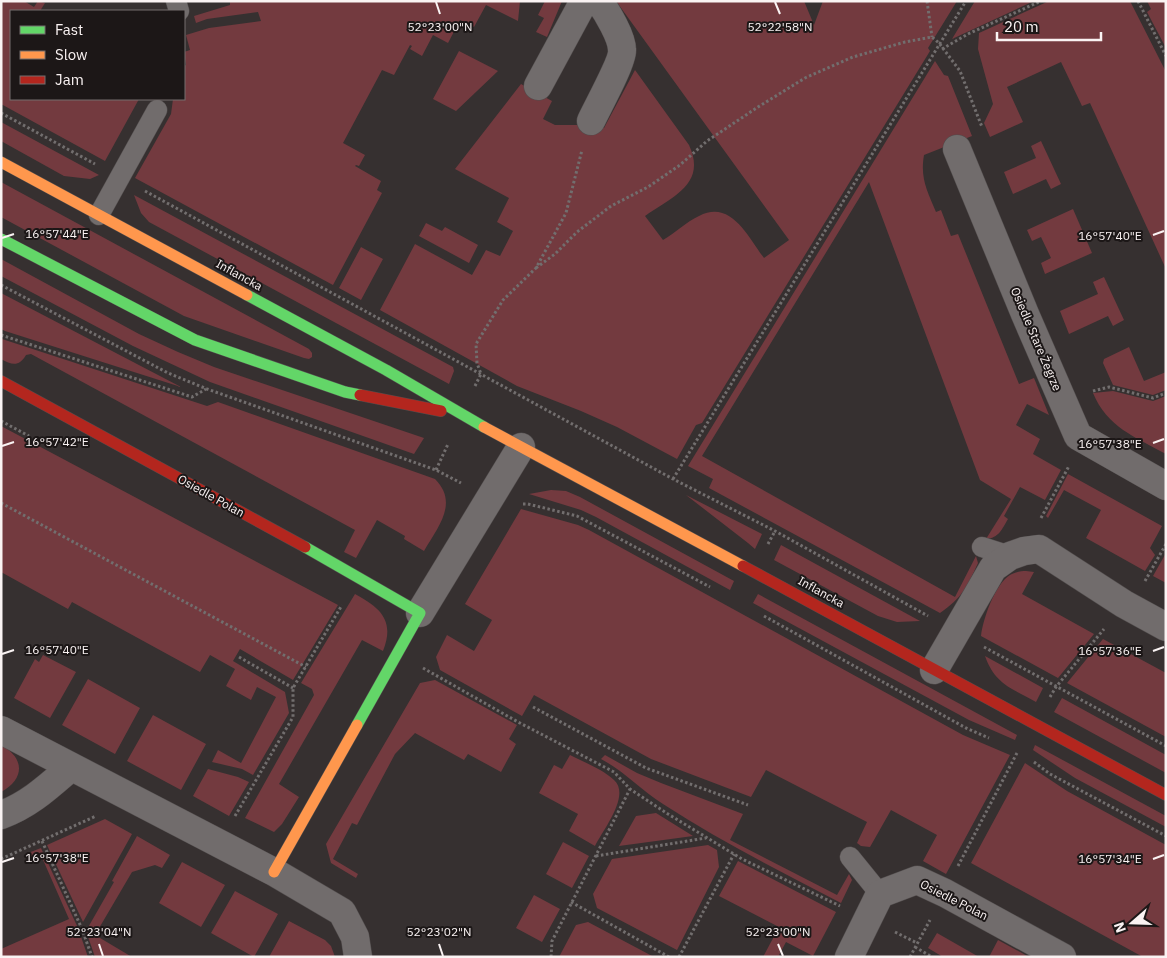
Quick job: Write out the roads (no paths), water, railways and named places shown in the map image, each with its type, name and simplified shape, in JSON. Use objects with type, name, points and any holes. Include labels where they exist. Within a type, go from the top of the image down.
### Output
[{"type":"street","points":[[538,86],[584,1]]},
{"type":"street","points":[[591,120],[615,73],[623,50],[610,17],[599,1]]},
{"type":"street","name":"Osiedle Stare Żegrze","points":[[957,149],[1078,436],[1166,486]]},
{"type":"street","name":"Inflancka","points":[[1,162],[386,370],[462,415],[611,493],[1166,795]]},
{"type":"street","name":"Inflancka","points":[[1,239],[195,340],[345,392],[462,415]]},
{"type":"street","name":"Osiedle Polan","points":[[1,381],[351,572],[420,613]]},
{"type":"street","points":[[274,872],[420,613],[521,447]]},
{"type":"street","points":[[934,670],[993,568],[1010,556],[1024,551],[1040,549],[1124,604],[1166,627]]},
{"type":"street","points":[[1,730],[274,872],[342,912],[355,937],[358,957]]},
{"type":"street","points":[[1,815],[16,810],[43,792],[71,766]]},
{"type":"street","name":"Osiedle Polan","points":[[880,894],[917,880],[945,893],[1062,957]]},
{"type":"street","points":[[848,957],[880,894]]},
{"type":"lane","points":[[99,214],[157,110]]},
{"type":"lane","points":[[982,547],[1010,556]]},
{"type":"lane","points":[[850,857],[880,894]]}]
